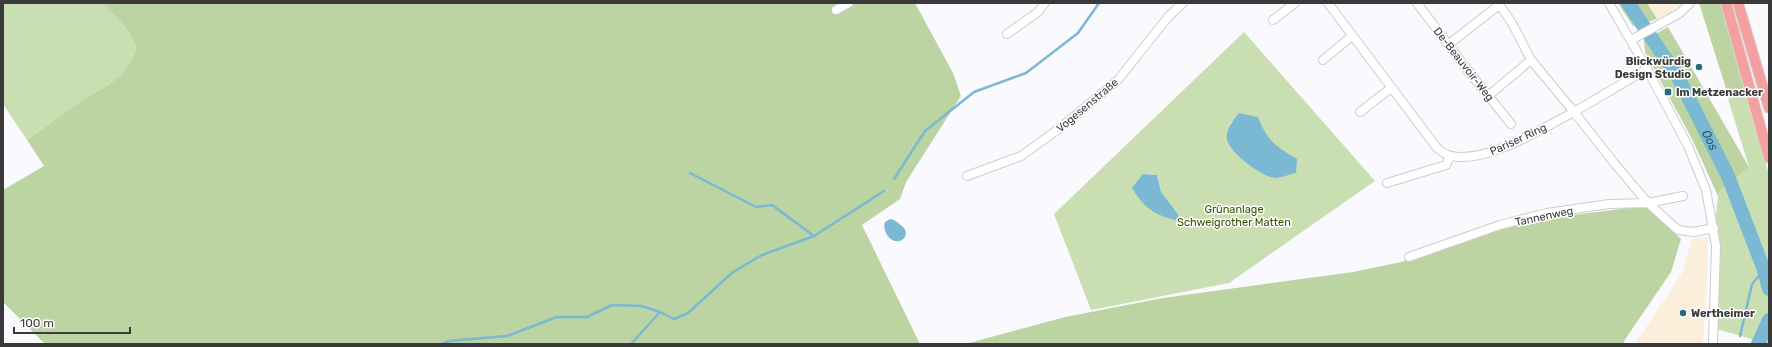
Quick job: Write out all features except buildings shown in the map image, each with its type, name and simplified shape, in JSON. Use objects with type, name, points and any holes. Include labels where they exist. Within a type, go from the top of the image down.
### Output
[{"type":"main road","points":[[1726,3],[1769,158]]},
{"type":"main road","points":[[1738,3],[1769,108]]},
{"type":"street","points":[[836,10],[849,3]]},
{"type":"street","points":[[1007,34],[1038,12],[1045,3]]},
{"type":"street","name":"Vogesenstraße","points":[[968,176],[1021,156],[1060,128],[1118,80],[1168,17],[1183,3]]},
{"type":"street","points":[[1273,20],[1294,3]]},
{"type":"street","points":[[1328,3],[1437,148],[1450,156],[1446,165],[1387,182]]},
{"type":"street","name":"De-Beauvoir-Weg","points":[[1418,3],[1511,124]]},
{"type":"street","points":[[1609,3],[1647,69],[1698,168],[1706,190],[1714,228],[1717,259],[1713,344]]},
{"type":"street","points":[[1631,40],[1680,14],[1690,3]]},
{"type":"street","points":[[1449,44],[1499,4],[1512,23],[1532,60],[1614,164],[1648,203],[1678,230],[1694,232],[1714,228]]},
{"type":"street","points":[[1323,60],[1352,36]]},
{"type":"street","points":[[1488,96],[1532,60]]},
{"type":"street","name":"Pariser Ring","points":[[1450,156],[1484,154],[1519,140],[1574,112],[1647,69]]},
{"type":"street","points":[[1360,112],[1391,88]]},
{"type":"street","name":"Tannenweg","points":[[1409,257],[1500,226],[1547,213],[1609,204],[1648,203],[1683,196]]},
{"type":"shaded area","points":[[1647,3],[1683,3],[1673,11],[1657,19]]},
{"type":"shaded area","points":[[1708,237],[1703,344],[1635,344],[1682,273],[1692,239]]},
{"type":"green space","points":[[3,3],[101,3],[122,23],[130,34],[137,48],[125,70],[117,78],[27,140],[3,104]]},
{"type":"green space","points":[[101,3],[915,3],[953,73],[961,96],[906,182],[900,199],[862,225],[920,344],[45,344],[3,302],[3,190],[44,166],[27,140],[117,78],[125,70],[131,60],[137,48],[134,41],[122,23]]},
{"type":"green space","points":[[1618,3],[1647,3],[1657,19],[1633,26]]},
{"type":"green space","points":[[1699,3],[1722,3],[1746,91],[1729,98]]},
{"type":"green space","points":[[1668,27],[1749,167],[1717,194],[1693,141],[1645,52],[1644,40]]},
{"type":"green space","name":"Grünanlage Schweigrother Matten","points":[[1244,32],[1375,181],[1229,283],[1091,310],[1054,214]],"holes":[[[1239,113],[1257,117],[1260,125],[1272,142],[1277,147],[1297,159],[1230,124]],[[1143,174],[1157,175],[1161,192]]]},
{"type":"green space","points":[[1746,91],[1769,175],[1769,344],[1713,328],[1714,228],[1718,198],[1717,194],[1749,167],[1728,99]]},
{"type":"green space","points":[[1645,206],[1681,239],[1671,272],[1624,341],[1625,344],[965,344],[1065,317],[1163,298],[1353,272],[1401,262],[1503,229],[1541,219]]},
{"type":"water","points":[[1239,113],[1258,117],[1261,125],[1273,142],[1297,159],[1296,173],[1277,178],[1269,177],[1247,164],[1234,151],[1227,140],[1227,133],[1230,125]]},
{"type":"water","points":[[1143,174],[1157,175],[1161,192],[1182,222],[1152,211],[1137,196],[1132,188]]},
{"type":"water","points":[[890,219],[897,222],[905,229],[906,235],[903,239],[899,241],[892,240],[885,232],[885,222]]},
{"type":"waterway","points":[[894,179],[925,131],[974,92],[1026,73],[1078,33],[1099,3]]},
{"type":"waterway","name":"Oos","points":[[1628,3],[1678,77],[1728,176],[1764,270],[1769,289]]},
{"type":"waterway","points":[[690,173],[756,207],[772,205],[814,236]]},
{"type":"waterway","points":[[442,344],[449,341],[507,336],[557,317],[587,317],[612,305],[642,306],[660,312],[674,319],[688,313],[733,272],[762,255],[814,236],[884,191]]},
{"type":"waterway","points":[[1740,336],[1752,284],[1764,270]]},
{"type":"waterway","points":[[631,344],[660,312]]},
{"type":"waterway","name":"Oos","points":[[1758,344],[1769,320]]},
{"type":"place","name":"Blickwürdig Design Studio","points":[[1699,67]]},
{"type":"place","name":"Im Metzenacker","points":[[1668,92]]},
{"type":"place","name":"Wertheimer","points":[[1683,313]]}]
